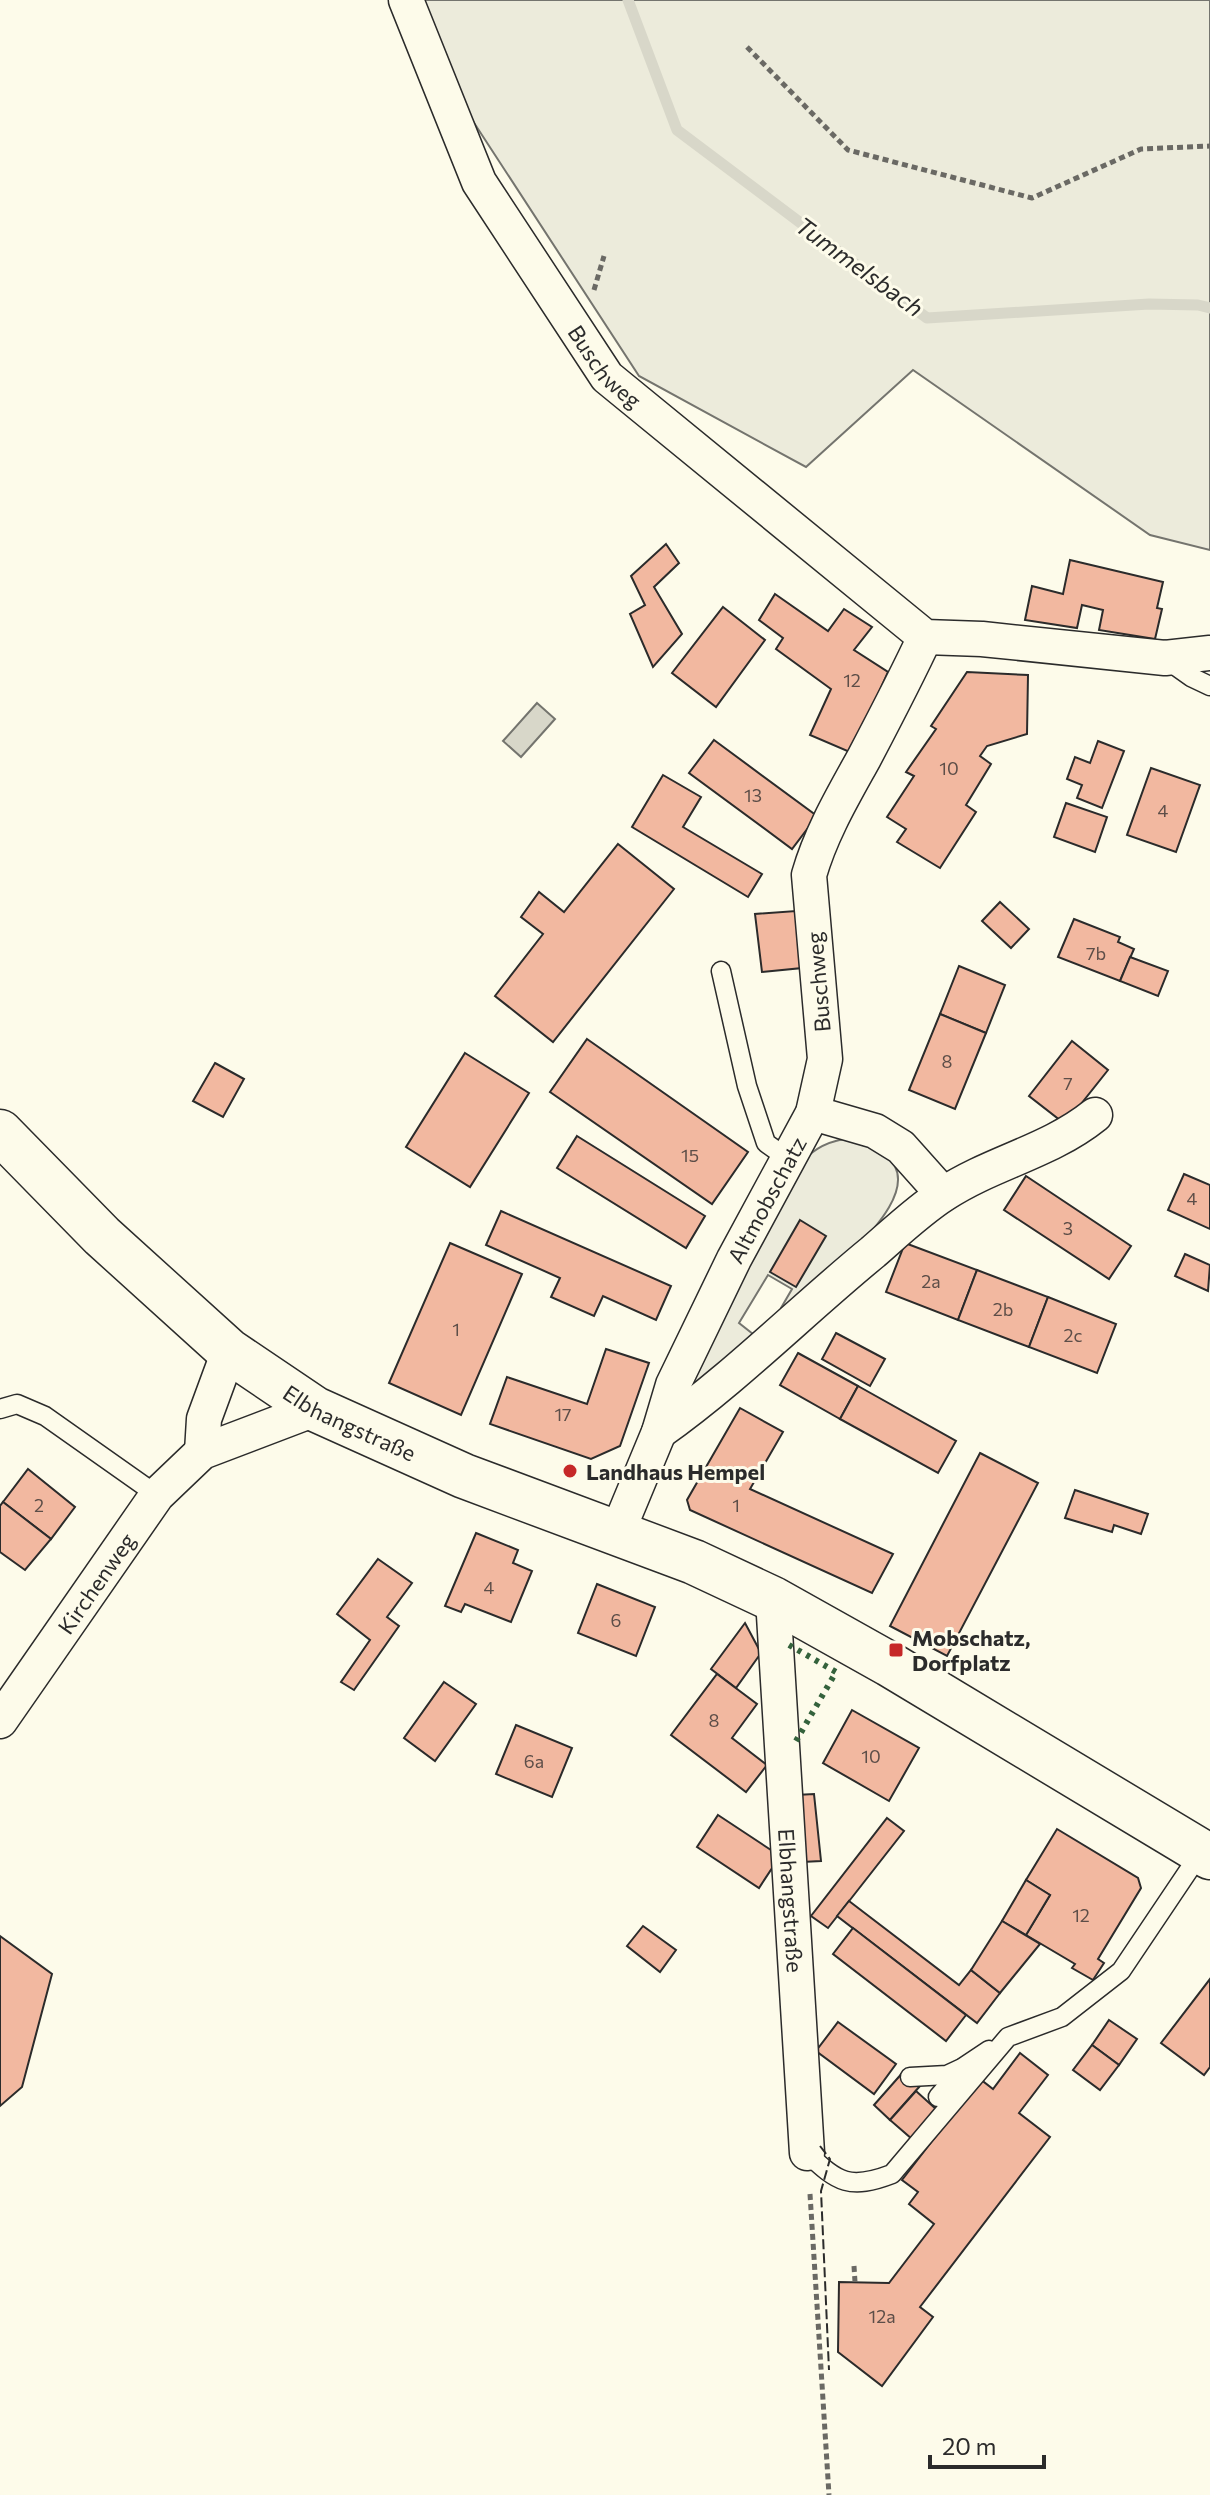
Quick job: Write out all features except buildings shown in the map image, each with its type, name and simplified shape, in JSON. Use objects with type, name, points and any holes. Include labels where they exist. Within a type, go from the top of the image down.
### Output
[{"type":"street","name":"Buschweg","points":[[406,0],[479,182],[607,377],[925,637],[898,695],[831,819],[809,875],[825,1059],[813,1113]]},
{"type":"street","points":[[925,637],[982,639],[1165,658],[1210,653]]},
{"type":"street","name":"Altmobschatz","points":[[617,1533],[659,1432],[673,1385],[787,1158],[813,1113],[875,1131],[901,1147],[943,1194]]},
{"type":"street","points":[[659,1432],[706,1398],[815,1300],[943,1194],[996,1166],[1071,1133],[1095,1115]]},
{"type":"street","name":"Elbhangstraße","points":[[0,1132],[102,1236],[229,1351],[315,1409],[464,1476],[694,1562],[773,1599],[889,1664],[1206,1855]]},
{"type":"street","points":[[202,1452],[204,1419],[229,1351]]},
{"type":"street","name":"Kirchenweg","points":[[0,1721],[157,1495],[202,1452],[315,1409]]},
{"type":"street","name":"Elbhangstraße","points":[[773,1599],[807,2153]]},
{"type":"lane","points":[[1165,658],[1210,686]]},
{"type":"lane","points":[[721,971],[747,1086],[766,1143],[787,1158]]},
{"type":"lane","points":[[0,1409],[17,1404],[45,1416],[157,1495]]},
{"type":"lane","points":[[910,2077],[947,2075],[1008,2037],[1062,2017],[1121,1971],[1206,1855]]},
{"type":"lane","points":[[807,2153],[826,2172],[848,2182],[868,2183],[892,2174],[1008,2037]]},
{"type":"lane","points":[[938,2097],[965,2066]]},
{"type":"path","points":[[747,47],[848,150],[1032,198],[1141,149],[1210,146]]},
{"type":"path","points":[[593,293],[604,256]]},
{"type":"path","points":[[807,2153],[829,2495]]},
{"type":"path","points":[[854,2266],[855,2282]]},
{"type":"shaded area","points":[[394,0],[1210,0],[1210,550],[1150,535],[913,370],[806,467],[639,376]]},
{"type":"shaded area","points":[[537,703],[555,719],[521,757],[503,741]]},
{"type":"shaded area","points":[[844,1139],[881,1152],[897,1171],[895,1195],[880,1220],[858,1246],[785,1311],[781,1308],[792,1289],[768,1275],[739,1323],[758,1338],[690,1392],[697,1370],[796,1167],[817,1149]]},
{"type":"waterway","name":"Tummelsbach","points":[[628,0],[677,130],[927,318],[1149,304],[1210,308]]},
{"type":"hedge","points":[[789,1645],[836,1672],[796,1741]]},
{"type":"fence","points":[[820,2146],[830,2159],[821,2191],[829,2370]]},
{"type":"place","name":"Landhaus Hempel","points":[[570,1471]]},
{"type":"place","name":"Mobschatz, Dorfplatz","points":[[896,1650]]}]
